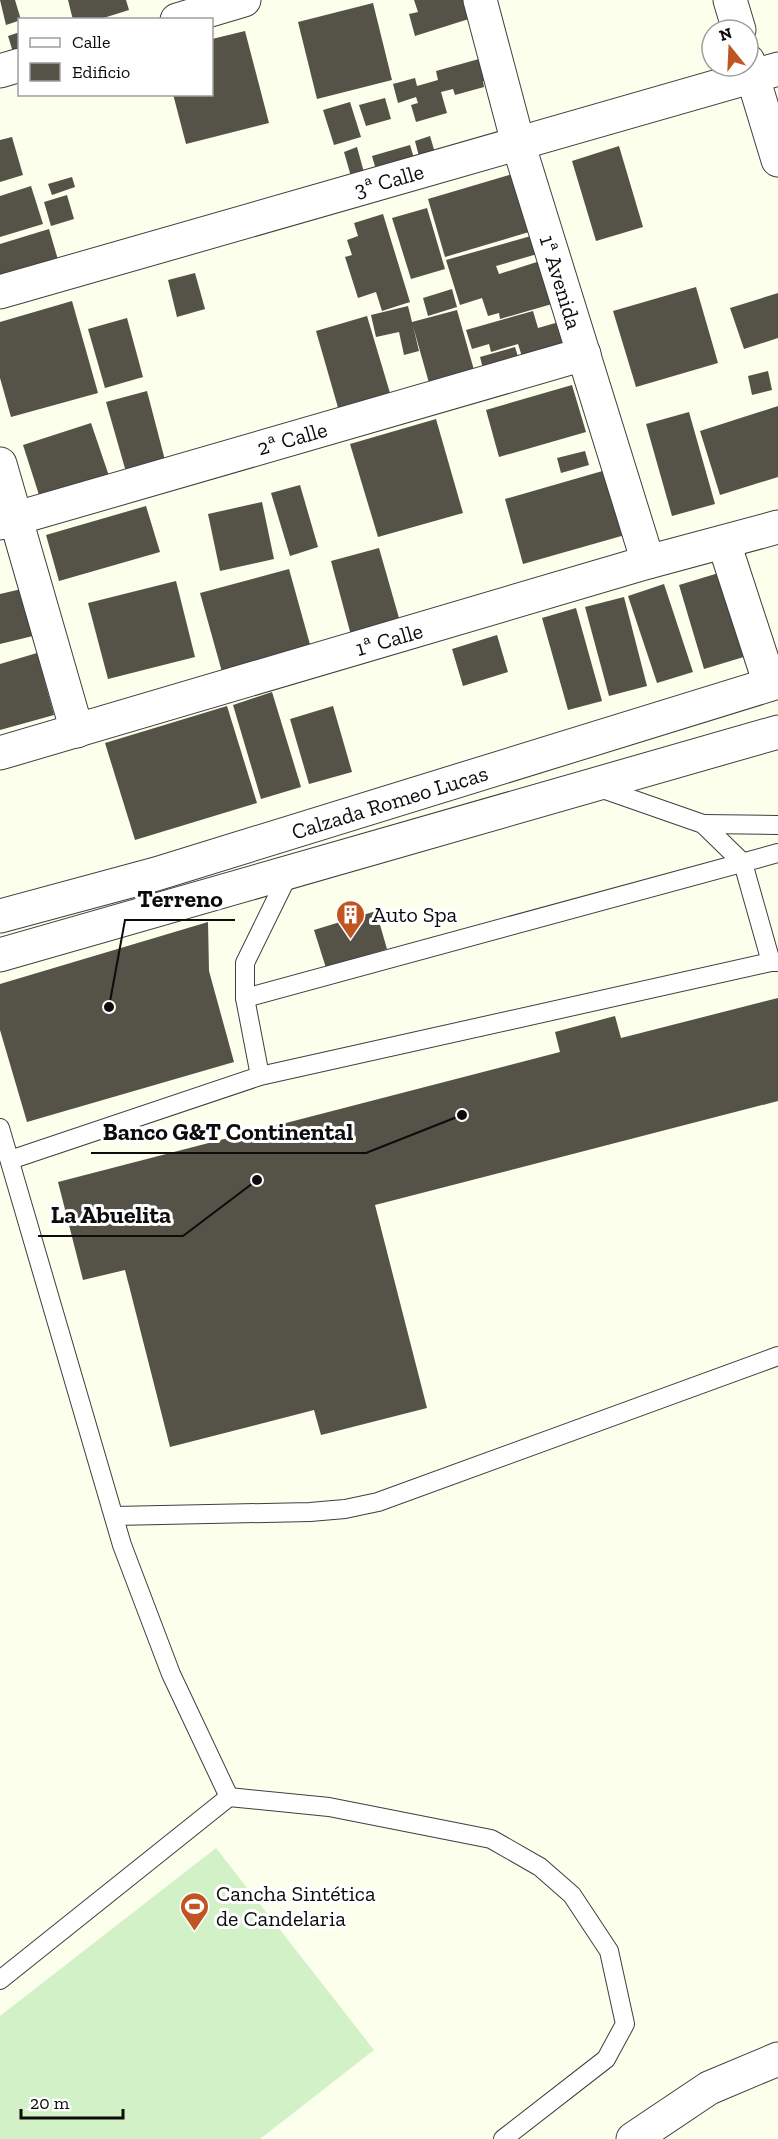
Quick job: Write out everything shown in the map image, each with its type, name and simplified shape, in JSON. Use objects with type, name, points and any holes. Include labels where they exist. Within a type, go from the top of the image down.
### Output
[{"type":"street","points":[[184,18],[244,0]]},
{"type":"street","name":"1ª Avenida","points":[[480,0],[518,143],[648,562]]},
{"type":"street","points":[[730,0],[735,18]]},
{"type":"street","points":[[0,71],[18,66]]},
{"type":"street","points":[[760,69],[778,160]]},
{"type":"street","name":"3ª Calle","points":[[0,292],[518,143],[731,78]]},
{"type":"street","name":"2ª Calle","points":[[8,520],[584,354]]},
{"type":"street","points":[[0,464],[8,520],[77,731]]},
{"type":"street","name":"1ª Calle","points":[[0,753],[648,562],[777,532]]},
{"type":"street","points":[[724,543],[774,683]]},
{"type":"street","name":"Calzada Romeo Lucas","points":[[0,916],[156,873],[774,683]]},
{"type":"street","name":"Calzada Romeo Lucas","points":[[0,955],[778,732]]},
{"type":"street","points":[[633,2139],[709,2088],[778,2059]]},
{"type":"lane","points":[[593,786],[703,824],[778,825]]},
{"type":"lane","points":[[10,1160],[260,1076],[775,962],[743,862],[703,824]]},
{"type":"lane","points":[[245,999],[778,853]]},
{"type":"lane","points":[[260,1076],[245,999],[245,963],[290,871]]},
{"type":"lane","points":[[0,1128],[122,1545],[171,1674],[229,1797]]},
{"type":"lane","points":[[114,1516],[310,1512],[345,1509],[378,1502],[778,1356]]},
{"type":"lane","points":[[0,1980],[229,1797],[329,1807],[491,1839],[540,1867],[572,1895],[609,1951],[625,2024],[606,2059],[503,2139]]},
{"type":"green space","name":"Cancha Sintética de Candelaria","points":[[216,1848],[374,2050],[260,2139],[0,2139],[0,2016]]},
{"type":"building","points":[[0,0],[15,0],[20,18],[6,25]]},
{"type":"building","points":[[68,0],[126,0],[129,10],[103,18],[72,18]]},
{"type":"building","points":[[414,0],[466,0],[472,18],[415,36],[409,14],[418,12]]},
{"type":"building","points":[[373,3],[392,80],[317,99],[298,22]]},
{"type":"building","points":[[245,31],[269,123],[186,144],[174,96],[213,96],[213,39]]},
{"type":"building","points":[[18,33],[18,62],[16,62],[8,36]]},
{"type":"building","points":[[486,57],[492,79],[483,81],[484,87],[455,95],[453,89],[441,92],[447,113],[416,122],[411,105],[418,103],[416,97],[398,103],[393,84],[415,78],[417,86],[438,80],[436,71]]},
{"type":"building","points":[[385,98],[391,119],[366,126],[359,105]]},
{"type":"building","points":[[350,102],[361,137],[334,145],[323,110]]},
{"type":"building","points":[[430,136],[438,163],[422,168],[415,141]]},
{"type":"building","points":[[12,137],[23,175],[0,182],[0,140]]},
{"type":"building","points":[[410,145],[417,168],[379,180],[372,156]]},
{"type":"building","points":[[619,146],[643,227],[596,241],[572,161]]},
{"type":"building","points":[[357,147],[365,176],[352,180],[344,152]]},
{"type":"building","points":[[519,172],[536,230],[445,257],[428,199]]},
{"type":"building","points":[[72,177],[75,187],[52,195],[48,184]]},
{"type":"building","points":[[31,186],[43,224],[0,237],[0,196]]},
{"type":"building","points":[[67,195],[74,219],[51,226],[44,202]]},
{"type":"building","points":[[427,208],[445,269],[411,279],[392,218]]},
{"type":"building","points":[[383,214],[410,302],[382,311],[376,292],[358,298],[345,257],[352,255],[347,240],[358,236],[354,223]]},
{"type":"building","points":[[49,229],[61,270],[0,289],[0,244]]},
{"type":"building","points":[[538,234],[544,252],[496,266],[499,274],[540,261],[552,304],[500,319],[499,313],[488,316],[482,298],[460,305],[446,260]]},
{"type":"building","points":[[195,273],[205,309],[177,317],[168,280]]},
{"type":"building","points":[[696,287],[718,363],[636,387],[613,311]]},
{"type":"building","points":[[452,289],[457,307],[428,316],[423,298]]},
{"type":"building","points":[[778,293],[778,338],[744,349],[730,308]]},
{"type":"building","points":[[72,301],[98,393],[11,417],[0,378],[0,322]]},
{"type":"building","points":[[408,306],[412,322],[457,310],[474,370],[429,383],[413,326],[419,351],[404,355],[399,332],[376,337],[371,315]]},
{"type":"building","points":[[533,311],[538,328],[559,322],[568,354],[525,366],[518,344],[491,352],[489,344],[472,349],[466,330]]},
{"type":"building","points":[[367,316],[393,403],[341,418],[316,331]]},
{"type":"building","points":[[127,318],[143,377],[105,388],[88,329]]},
{"type":"building","points":[[515,347],[521,366],[485,376],[480,357]]},
{"type":"building","points":[[768,371],[772,390],[752,395],[748,376]]},
{"type":"building","points":[[572,385],[586,432],[499,457],[486,410]]},
{"type":"building","points":[[147,391],[167,468],[128,479],[106,402]]},
{"type":"building","points":[[778,406],[778,477],[720,495],[700,431]]},
{"type":"building","points":[[689,412],[715,504],[672,516],[646,424]]},
{"type":"building","points":[[436,419],[463,513],[378,537],[350,444]]},
{"type":"building","points":[[91,423],[109,476],[40,498],[23,445]]},
{"type":"building","points":[[585,451],[589,465],[561,473],[557,458]]},
{"type":"building","points":[[606,470],[625,535],[523,564],[505,499]]},
{"type":"building","points":[[300,485],[318,547],[290,556],[271,493]]},
{"type":"building","points":[[262,502],[274,559],[220,571],[208,514]]},
{"type":"building","points":[[146,506],[160,552],[59,581],[46,535]]},
{"type":"building","points":[[379,548],[401,625],[352,639],[331,561]]},
{"type":"building","points":[[289,569],[311,648],[222,672],[200,593]]},
{"type":"building","points":[[722,572],[747,656],[704,669],[679,585]]},
{"type":"building","points":[[176,581],[195,657],[108,679],[88,603]]},
{"type":"building","points":[[664,584],[693,672],[657,683],[628,596]]},
{"type":"building","points":[[30,587],[41,634],[0,644],[0,594]]},
{"type":"building","points":[[624,597],[647,686],[609,696],[585,607]]},
{"type":"building","points":[[576,608],[602,701],[568,710],[542,618]]},
{"type":"building","points":[[497,635],[508,672],[463,686],[452,649]]},
{"type":"building","points":[[37,653],[54,715],[0,730],[0,664]]},
{"type":"building","points":[[272,692],[301,787],[261,799],[233,705]]},
{"type":"building","points":[[227,706],[257,803],[135,840],[105,743]]},
{"type":"building","points":[[333,706],[352,772],[309,784],[290,719]]},
{"type":"building","name":"Auto Spa","points":[[376,911],[387,949],[326,968],[314,930]]},
{"type":"building","points":[[208,922],[209,971],[234,1062],[27,1122],[0,1030],[0,984]]},
{"type":"building","points":[[778,998],[778,1101],[375,1205],[427,1408],[321,1435],[314,1410],[170,1447],[125,1270],[83,1280],[58,1182],[560,1052],[555,1032],[615,1016],[621,1038]]},
{"type":"place","name":"Auto Spa","points":[[351,940]]},
{"type":"place","name":"Terreno","points":[[109,1007]]},
{"type":"place","name":"Banco G&T Continental","points":[[462,1115]]},
{"type":"place","name":"La Abuelita","points":[[257,1180]]},
{"type":"place","name":"Cancha Sintética de Candelaria","points":[[195,1932]]}]
